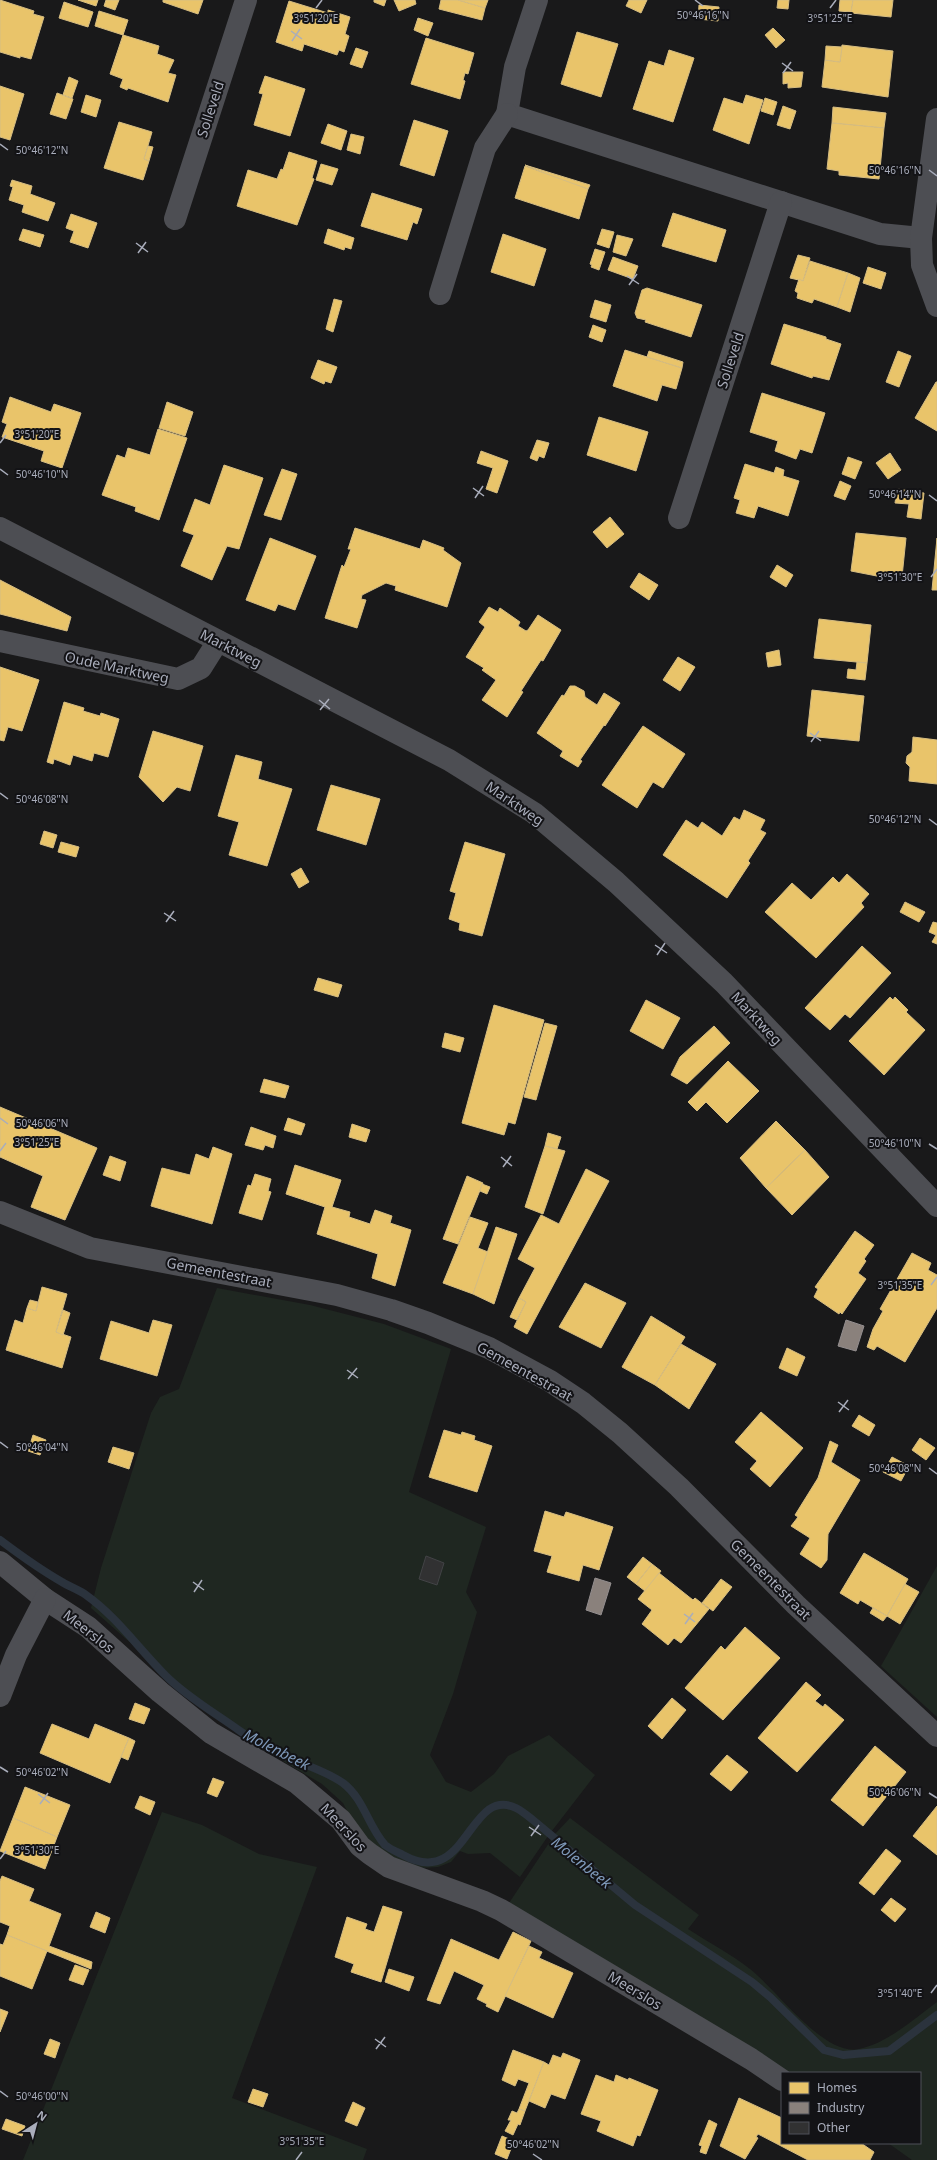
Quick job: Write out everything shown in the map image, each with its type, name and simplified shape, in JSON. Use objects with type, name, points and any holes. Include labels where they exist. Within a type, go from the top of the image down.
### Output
[{"type":"street","name":"Solleveld","points":[[175,219],[246,0]]},
{"type":"street","points":[[440,294],[485,148],[507,114],[515,68],[537,0]]},
{"type":"street","points":[[507,114],[880,234],[921,238]]},
{"type":"street","points":[[937,119],[921,238],[922,265],[937,306]]},
{"type":"street","name":"Solleveld","points":[[679,518],[781,202]]},
{"type":"street","name":"Marktweg","points":[[0,528],[449,760],[534,813],[616,882],[724,982],[937,1206]]},
{"type":"street","name":"Oude Marktweg","points":[[0,642],[178,679],[201,668],[218,641]]},
{"type":"street","name":"Gemeentestraat","points":[[0,1212],[90,1248],[337,1295],[391,1310],[428,1323],[489,1348],[550,1381],[584,1403],[620,1433],[679,1487],[796,1605],[937,1736]]},
{"type":"street","name":"Meerslos","points":[[0,1562],[46,1599],[88,1627],[160,1692],[211,1733],[297,1783],[341,1820],[360,1846],[389,1867],[482,1901],[501,1910],[751,2059],[781,2079]]},
{"type":"street","points":[[0,1696],[16,1655],[46,1599]]},
{"type":"shaded area","points":[[217,1288],[310,1305],[384,1324],[451,1349],[409,1492],[486,1527],[466,1592],[477,1612],[453,1694],[430,1755],[446,1782],[471,1792],[494,1774],[508,1756],[549,1735],[595,1775],[548,1836],[520,1877],[490,1853],[468,1854],[460,1851],[451,1862],[438,1867],[421,1868],[383,1856],[356,1828],[343,1803],[322,1784],[259,1747],[210,1713],[91,1608],[101,1568],[151,1413],[160,1397],[179,1389]]},
{"type":"shaded area","points":[[937,1566],[937,1717],[881,1666]]},
{"type":"shaded area","points":[[162,1812],[202,1825],[259,1854],[317,1867],[232,2098],[367,2149],[363,2160],[23,2160]]},
{"type":"shaded area","points":[[570,1818],[699,1915],[688,1929],[750,1969],[801,2020],[831,2043],[845,2049],[859,2049],[870,2046],[900,2030],[937,2002],[937,2160],[912,2160],[889,2144],[921,2144],[921,2072],[787,2072],[505,1909],[555,1834]]},
{"type":"building: Homes","points":[[0,0],[34,11],[33,14],[44,17],[31,59],[20,56],[20,58],[0,52]]},
{"type":"building: Homes","points":[[78,0],[98,0],[96,6]]},
{"type":"building: Homes","points":[[106,0],[119,0],[115,10],[104,6]]},
{"type":"building: Homes","points":[[163,0],[203,0],[198,14],[163,2]]},
{"type":"building: Homes","points":[[374,0],[386,0],[384,6],[374,2]]},
{"type":"building: Homes","points":[[394,0],[415,0],[416,4],[399,11]]},
{"type":"building: Homes","points":[[441,0],[458,0],[485,8],[482,20],[439,9]]},
{"type":"building: Homes","points":[[458,0],[488,0],[485,8]]},
{"type":"building: Homes","points":[[629,0],[647,0],[641,13],[626,6]]},
{"type":"building: Homes","points":[[778,0],[789,0],[788,9],[777,8]]},
{"type":"building: Homes","points":[[840,0],[853,0],[851,12],[839,11]]},
{"type":"building: Homes","points":[[853,0],[893,0],[891,17],[851,13]]},
{"type":"building: Homes","points":[[289,1],[328,13],[328,10],[350,17],[345,34],[349,36],[344,52],[339,50],[337,55],[304,44],[302,51],[276,42]]},
{"type":"building: Homes","points":[[64,2],[93,12],[88,27],[59,18]]},
{"type":"building: Homes","points":[[699,5],[719,7],[718,21],[698,19]]},
{"type":"building: Homes","points":[[99,11],[128,20],[123,35],[95,26]]},
{"type":"building: Homes","points":[[418,18],[433,23],[428,36],[414,30]]},
{"type":"building: Homes","points":[[773,28],[785,40],[776,48],[765,35]]},
{"type":"building: Homes","points":[[577,32],[618,44],[601,97],[561,84]]},
{"type":"building: Homes","points":[[123,35],[159,46],[157,54],[174,60],[168,73],[176,75],[168,102],[128,88],[127,90],[120,87],[123,79],[110,74]]},
{"type":"building: Homes","points":[[426,38],[474,53],[468,74],[465,73],[463,80],[465,81],[460,99],[411,84]]},
{"type":"building: Homes","points":[[842,45],[893,51],[888,97],[822,87],[825,60],[840,62]]},
{"type":"building: Homes","points":[[826,46],[842,47],[840,62],[825,60]]},
{"type":"building: Homes","points":[[356,48],[368,52],[362,68],[350,64]]},
{"type":"building: Homes","points":[[669,50],[694,58],[673,122],[633,109],[649,61],[664,66]]},
{"type":"building: Homes","points":[[783,72],[803,72],[801,87],[788,88],[788,83],[783,84]]},
{"type":"building: Homes","points":[[265,76],[305,89],[290,136],[254,125],[263,94],[259,93]]},
{"type":"building: Homes","points":[[69,77],[78,81],[72,98],[63,95]]},
{"type":"building: Homes","points":[[0,86],[24,94],[10,140],[0,137]]},
{"type":"building: Homes","points":[[57,93],[73,99],[66,119],[50,114]]},
{"type":"building: Homes","points":[[86,95],[101,100],[96,117],[81,112]]},
{"type":"building: Homes","points":[[746,95],[763,100],[749,144],[713,130],[724,98],[743,104]]},
{"type":"building: Homes","points":[[765,98],[777,102],[773,115],[761,111]]},
{"type":"building: Homes","points":[[783,106],[796,111],[790,129],[777,125]]},
{"type":"building: Homes","points":[[833,107],[886,113],[884,128],[832,123]]},
{"type":"building: Homes","points":[[414,120],[448,131],[434,176],[400,165]]},
{"type":"building: Homes","points":[[119,122],[152,132],[144,159],[149,161],[143,180],[104,168]]},
{"type":"building: Homes","points":[[832,123],[884,128],[879,179],[839,175],[839,171],[827,169]]},
{"type":"building: Homes","points":[[328,124],[347,131],[341,150],[321,143]]},
{"type":"building: Homes","points":[[351,134],[364,137],[360,154],[347,150]]},
{"type":"building: Homes","points":[[148,146],[153,147],[149,161],[144,159]]},
{"type":"building: Homes","points":[[289,152],[317,161],[312,178],[314,179],[297,225],[237,206],[248,170],[277,179],[281,169],[283,170]]},
{"type":"building: Homes","points":[[321,164],[338,169],[332,185],[316,180]]},
{"type":"building: Homes","points":[[525,165],[590,185],[588,189],[543,174],[544,173]]},
{"type":"building: Homes","points":[[525,166],[588,189],[579,219],[515,198]]},
{"type":"building: Homes","points":[[12,180],[32,186],[30,194],[55,203],[48,221],[22,212],[24,205],[9,200],[13,187],[10,186]]},
{"type":"building: Homes","points":[[372,193],[422,209],[417,224],[413,222],[407,240],[361,226]]},
{"type":"building: Homes","points":[[673,213],[726,230],[716,262],[662,246]]},
{"type":"building: Homes","points":[[71,214],[97,223],[88,248],[70,242],[74,231],[66,228]]},
{"type":"building: Homes","points":[[23,229],[44,235],[40,247],[19,240]]},
{"type":"building: Homes","points":[[328,229],[354,238],[351,249],[345,247],[344,250],[324,243]]},
{"type":"building: Homes","points":[[602,229],[614,232],[609,248],[597,244]]},
{"type":"building: Homes","points":[[503,234],[546,249],[534,286],[491,272]]},
{"type":"building: Homes","points":[[617,235],[633,239],[626,256],[613,252]]},
{"type":"building: Homes","points":[[595,249],[605,252],[599,270],[591,267],[592,265],[590,264]]},
{"type":"building: Homes","points":[[798,255],[810,258],[803,281],[790,278]]},
{"type":"building: Homes","points":[[613,257],[638,266],[633,279],[608,270]]},
{"type":"building: Homes","points":[[810,261],[848,273],[837,307],[814,299],[812,303],[797,298],[798,293],[795,291],[799,279],[803,281]]},
{"type":"building: Homes","points":[[868,267],[886,273],[881,289],[863,283]]},
{"type":"building: Homes","points":[[848,273],[860,278],[850,312],[837,307]]},
{"type":"building: Homes","points":[[647,288],[702,305],[691,337],[637,318],[635,313],[642,290]]},
{"type":"building: Homes","points":[[334,299],[342,301],[333,332],[326,329]]},
{"type":"building: Homes","points":[[595,300],[611,305],[606,322],[590,317]]},
{"type":"building: Homes","points":[[784,324],[826,337],[826,339],[841,344],[829,380],[813,376],[812,378],[771,364]]},
{"type":"building: Homes","points":[[593,325],[606,330],[602,342],[589,337]]},
{"type":"building: Homes","points":[[625,350],[682,368],[676,389],[662,385],[657,401],[613,386]]},
{"type":"building: Homes","points":[[649,351],[683,362],[682,368],[647,357]]},
{"type":"building: Homes","points":[[898,351],[911,356],[899,387],[886,382]]},
{"type":"building: Homes","points":[[318,360],[337,367],[331,383],[325,381],[324,384],[311,378]]},
{"type":"building: Homes","points":[[937,382],[937,431],[915,418]]},
{"type":"building: Homes","points":[[762,393],[825,413],[812,453],[800,449],[796,459],[775,451],[778,441],[750,432]]},
{"type":"building: Homes","points":[[10,397],[51,412],[54,404],[81,413],[62,468],[41,461],[44,451],[2,437],[7,424],[2,422]]},
{"type":"building: Homes","points":[[167,402],[193,412],[185,436],[159,428]]},
{"type":"building: Homes","points":[[599,417],[648,432],[636,471],[587,455]]},
{"type":"building: Homes","points":[[158,429],[187,438],[159,520],[135,511],[136,507],[102,495],[117,455],[125,458],[128,448],[150,455]]},
{"type":"building: Homes","points":[[537,440],[549,443],[544,458],[539,456],[537,461],[530,458]]},
{"type":"building: Homes","points":[[481,451],[508,461],[497,493],[486,489],[493,468],[477,463]]},
{"type":"building: Homes","points":[[890,453],[901,470],[888,479],[876,463]]},
{"type":"building: Homes","points":[[848,457],[862,462],[855,479],[842,474]]},
{"type":"building: Homes","points":[[745,464],[774,473],[776,467],[784,470],[783,476],[799,481],[788,516],[758,506],[754,518],[736,513],[740,500],[734,498]]},
{"type":"building: Homes","points":[[224,465],[263,478],[239,549],[227,546],[212,580],[181,566],[194,535],[183,531],[195,499],[210,505]]},
{"type":"building: Homes","points":[[282,469],[297,474],[281,520],[264,515]]},
{"type":"building: Homes","points":[[840,481],[851,486],[845,500],[834,496]]},
{"type":"building: Homes","points":[[897,489],[924,493],[921,519],[907,517],[909,504],[895,503]]},
{"type":"building: Homes","points":[[610,517],[624,534],[607,548],[593,532]]},
{"type":"building: Homes","points":[[355,528],[420,549],[423,540],[444,548],[443,550],[461,563],[447,607],[395,590],[396,586],[386,583],[362,595],[361,599],[366,600],[357,628],[325,618],[342,565],[344,567],[351,549],[348,549]]},
{"type":"building: Homes","points":[[856,533],[906,538],[902,577],[883,575],[882,577],[851,571]]},
{"type":"building: Homes","points":[[270,538],[316,556],[295,610],[278,604],[275,611],[246,600]]},
{"type":"building: Homes","points":[[937,538],[937,590],[932,590]]},
{"type":"building: Homes","points":[[777,565],[793,575],[786,587],[770,577]]},
{"type":"building: Homes","points":[[639,573],[658,585],[649,600],[630,587]]},
{"type":"building: Homes","points":[[0,580],[71,617],[67,631],[0,614]]},
{"type":"building: Homes","points":[[489,607],[498,612],[500,608],[520,622],[518,626],[526,631],[538,615],[561,630],[543,661],[541,660],[521,691],[523,692],[507,717],[482,700],[496,680],[482,670],[484,668],[466,657],[485,627],[479,622]]},
{"type":"building: Homes","points":[[819,619],[871,625],[867,663],[814,658]]},
{"type":"building: Homes","points":[[779,650],[781,665],[768,667],[766,653]]},
{"type":"building: Homes","points":[[678,657],[695,667],[680,691],[663,680]]},
{"type":"building: Homes","points":[[857,662],[867,663],[865,680],[847,678],[848,669],[856,670]]},
{"type":"building: Homes","points":[[0,667],[39,680],[22,731],[8,727],[4,741],[0,740]]},
{"type":"building: Homes","points":[[570,686],[575,686],[584,691],[585,697],[597,705],[604,693],[620,703],[580,760],[582,761],[578,767],[560,756],[563,751],[537,733],[562,695],[564,696]]},
{"type":"building: Homes","points":[[812,690],[864,696],[859,741],[807,736]]},
{"type":"building: Homes","points":[[64,702],[84,708],[83,711],[100,716],[101,713],[119,719],[108,757],[94,753],[92,761],[73,755],[70,765],[54,759],[53,764],[47,762]]},
{"type":"building: Homes","points":[[643,726],[685,754],[663,788],[653,782],[637,808],[602,785]]},
{"type":"building: Homes","points":[[153,731],[203,746],[190,791],[177,787],[163,802],[139,777]]},
{"type":"building: Homes","points":[[913,737],[937,740],[937,784],[909,781],[910,767],[906,763],[907,756],[912,752]]},
{"type":"building: Homes","points":[[236,755],[262,762],[258,779],[292,789],[267,866],[229,855],[239,822],[218,816]]},
{"type":"building: Homes","points":[[331,785],[380,799],[366,845],[317,830]]},
{"type":"building: Homes","points":[[744,810],[765,820],[760,830],[766,833],[748,861],[750,863],[727,898],[663,855],[686,820],[698,828],[702,822],[722,836],[734,817],[740,820]]},
{"type":"building: Homes","points":[[44,831],[57,835],[53,848],[40,844]]},
{"type":"building: Homes","points":[[61,842],[79,847],[76,857],[58,852]]},
{"type":"building: Homes","points":[[465,842],[505,854],[482,936],[459,930],[460,923],[449,919],[456,893],[450,891]]},
{"type":"building: Homes","points":[[301,868],[309,882],[299,888],[291,874]]},
{"type":"building: Homes","points":[[847,874],[869,894],[861,903],[864,907],[816,958],[765,912],[792,883],[811,900],[833,877],[839,883]]},
{"type":"building: Homes","points":[[905,902],[925,912],[919,922],[900,912]]},
{"type":"building: Homes","points":[[933,922],[937,923],[937,944],[932,942],[936,935],[929,932]]},
{"type":"building: Homes","points":[[862,946],[891,973],[850,1018],[845,1014],[830,1030],[805,1008]]},
{"type":"building: Homes","points":[[318,978],[342,985],[338,997],[314,990]]},
{"type":"building: Homes","points":[[890,997],[893,1000],[895,997],[908,1010],[906,1012],[925,1030],[884,1075],[849,1041]]},
{"type":"building: Homes","points":[[646,1000],[680,1018],[663,1049],[630,1031]]},
{"type":"building: Homes","points":[[494,1005],[544,1020],[515,1124],[508,1122],[504,1135],[462,1123]]},
{"type":"building: Homes","points":[[545,1023],[557,1026],[536,1100],[524,1097]]},
{"type":"building: Homes","points":[[714,1026],[730,1043],[687,1084],[671,1075],[680,1057]]},
{"type":"building: Homes","points":[[445,1033],[464,1038],[460,1052],[442,1047]]},
{"type":"building: Homes","points":[[728,1061],[759,1091],[727,1123],[706,1102],[697,1111],[688,1102]]},
{"type":"building: Homes","points":[[264,1079],[289,1086],[285,1098],[260,1092]]},
{"type":"building: Homes","points":[[0,1107],[97,1148],[65,1220],[31,1207],[43,1176],[0,1157]]},
{"type":"building: Homes","points":[[288,1118],[305,1124],[301,1135],[284,1130]]},
{"type":"building: Homes","points":[[776,1121],[805,1150],[766,1188],[740,1158]]},
{"type":"building: Homes","points":[[352,1124],[370,1130],[366,1142],[349,1137]]},
{"type":"building: Homes","points":[[251,1127],[276,1136],[273,1148],[265,1145],[263,1150],[245,1145]]},
{"type":"building: Homes","points":[[548,1133],[561,1137],[557,1149],[545,1146]]},
{"type":"building: Homes","points":[[545,1146],[565,1151],[543,1214],[525,1207]]},
{"type":"building: Homes","points":[[213,1147],[232,1154],[212,1224],[151,1206],[162,1168],[190,1175],[196,1154],[209,1159]]},
{"type":"building: Homes","points":[[805,1150],[829,1177],[792,1215],[766,1188]]},
{"type":"building: Homes","points":[[110,1156],[126,1162],[120,1181],[103,1175]]},
{"type":"building: Homes","points":[[295,1165],[341,1180],[332,1207],[350,1212],[349,1217],[370,1224],[375,1210],[392,1216],[390,1223],[411,1230],[395,1286],[372,1278],[378,1254],[317,1234],[325,1207],[286,1194]]},
{"type":"building: Homes","points":[[586,1169],[609,1181],[527,1334],[514,1327],[526,1302],[519,1298],[535,1268],[518,1259],[541,1215],[559,1224]]},
{"type":"building: Homes","points":[[255,1174],[271,1179],[268,1191],[271,1192],[262,1220],[239,1213],[248,1185],[251,1186]]},
{"type":"building: Homes","points":[[467,1176],[483,1183],[458,1244],[443,1239]]},
{"type":"building: Homes","points":[[482,1184],[490,1187],[487,1194],[480,1191]]},
{"type":"building: Homes","points":[[470,1217],[488,1223],[478,1248],[488,1252],[473,1294],[443,1283]]},
{"type":"building: Homes","points":[[496,1227],[517,1234],[494,1304],[473,1294]]},
{"type":"building: Homes","points":[[855,1231],[874,1245],[864,1259],[866,1261],[858,1273],[866,1279],[842,1314],[840,1312],[839,1314],[814,1297],[818,1289],[815,1287]]},
{"type":"building: Homes","points":[[912,1253],[931,1263],[928,1270],[937,1275],[937,1308],[905,1362],[877,1346],[874,1350],[867,1347],[873,1329],[883,1311],[880,1309]]},
{"type":"building: Homes","points":[[585,1283],[626,1303],[601,1348],[559,1327]]},
{"type":"building: Homes","points":[[42,1287],[67,1294],[56,1332],[71,1337],[62,1368],[6,1350],[15,1320],[23,1323],[27,1308],[36,1311]]},
{"type":"building: Homes","points":[[519,1298],[526,1302],[517,1320],[510,1317]]},
{"type":"building: Homes","points":[[30,1300],[38,1302],[36,1311],[27,1308]]},
{"type":"building: Homes","points":[[63,1310],[70,1313],[63,1335],[56,1332]]},
{"type":"building: Homes","points":[[651,1316],[685,1337],[655,1385],[622,1367]]},
{"type":"building: Homes","points":[[153,1320],[172,1325],[157,1376],[100,1359],[111,1321],[149,1333]]},
{"type":"building: Homes","points":[[681,1344],[716,1364],[689,1409],[655,1385]]},
{"type":"building: Homes","points":[[787,1348],[805,1357],[797,1376],[779,1368]]},
{"type":"building: Homes","points":[[761,1412],[803,1448],[770,1487],[750,1469],[757,1461],[735,1442]]},
{"type":"building: Homes","points":[[859,1415],[875,1425],[869,1436],[852,1426]]},
{"type":"building: Homes","points":[[444,1430],[461,1435],[462,1432],[475,1436],[474,1440],[492,1446],[477,1492],[429,1477]]},
{"type":"building: Homes","points":[[33,1435],[46,1440],[40,1455],[28,1451]]},
{"type":"building: Homes","points":[[920,1438],[935,1448],[926,1460],[912,1450]]},
{"type":"building: Homes","points":[[830,1441],[838,1445],[831,1462],[860,1480],[828,1534],[827,1560],[821,1568],[800,1554],[810,1538],[791,1526],[798,1517],[795,1515],[818,1478]]},
{"type":"building: Homes","points":[[113,1447],[134,1453],[129,1469],[108,1462]]},
{"type":"building: Homes","points":[[892,1457],[909,1466],[901,1481],[883,1472]]},
{"type":"building: Homes","points":[[545,1511],[564,1517],[566,1512],[613,1527],[599,1570],[583,1565],[579,1581],[547,1572],[552,1556],[534,1551]]},
{"type":"building: Homes","points":[[864,1553],[908,1579],[887,1616],[860,1600],[858,1604],[840,1593]]},
{"type":"building: Homes","points":[[643,1557],[652,1564],[636,1584],[627,1577]]},
{"type":"building: Homes","points":[[652,1564],[661,1571],[645,1591],[636,1584]]},
{"type":"building: Homes","points":[[659,1573],[693,1600],[695,1598],[709,1609],[681,1643],[674,1638],[668,1645],[642,1624],[652,1610],[638,1599]]},
{"type":"building: Homes","points":[[721,1579],[732,1587],[713,1611],[702,1603]]},
{"type":"building: Homes","points":[[905,1584],[919,1592],[900,1624],[887,1616]]},
{"type":"building: Homes","points":[[873,1608],[887,1616],[883,1621],[870,1613]]},
{"type":"building: Homes","points":[[745,1627],[780,1658],[723,1720],[685,1688],[721,1646],[725,1650]]},
{"type":"building: Homes","points":[[806,1682],[821,1695],[815,1701],[823,1707],[825,1704],[844,1720],[797,1772],[758,1738]]},
{"type":"building: Homes","points":[[672,1698],[686,1710],[662,1739],[648,1726]]},
{"type":"building: Homes","points":[[135,1703],[150,1709],[144,1724],[129,1719]]},
{"type":"building: Homes","points":[[52,1724],[89,1739],[95,1724],[129,1738],[110,1783],[40,1753]]},
{"type":"building: Homes","points":[[129,1738],[135,1741],[128,1760],[121,1757]]},
{"type":"building: Homes","points":[[875,1746],[906,1772],[863,1826],[831,1800]]},
{"type":"building: Homes","points":[[727,1755],[748,1772],[731,1791],[710,1774]]},
{"type":"building: Homes","points":[[213,1778],[224,1782],[217,1797],[207,1793]]},
{"type":"building: Homes","points":[[25,1787],[70,1805],[57,1837],[13,1818]]},
{"type":"building: Homes","points":[[140,1796],[155,1802],[150,1815],[135,1808]]},
{"type":"building: Homes","points":[[937,1806],[937,1855],[913,1836]]},
{"type":"building: Homes","points":[[13,1818],[57,1837],[45,1869],[0,1851]]},
{"type":"building: Homes","points":[[886,1849],[901,1861],[874,1895],[859,1883]]},
{"type":"building: Homes","points":[[2,1876],[34,1889],[29,1901],[61,1914],[49,1946],[92,1962],[91,1969],[7,1935],[10,1926],[0,1922],[0,1881]]},
{"type":"building: Homes","points":[[891,1898],[906,1909],[895,1922],[881,1910]]},
{"type":"building: Homes","points":[[383,1906],[402,1912],[381,1982],[351,1972],[354,1964],[335,1957],[347,1917],[367,1924],[365,1929],[374,1932]]},
{"type":"building: Homes","points":[[96,1912],[110,1918],[105,1933],[90,1927]]},
{"type":"building: Homes","points":[[513,1932],[531,1941],[498,2012],[486,2006],[487,2004],[477,1999],[484,1985],[454,1971],[440,2004],[427,2000],[451,1939],[499,1960]]},
{"type":"building: Homes","points":[[7,1935],[47,1951],[32,1989],[0,1976],[0,1944],[3,1945]]},
{"type":"building: Homes","points":[[529,1946],[542,1952],[539,1958],[573,1973],[553,2018],[505,1996]]},
{"type":"building: Homes","points":[[75,1965],[89,1970],[83,1985],[69,1980]]},
{"type":"building: Homes","points":[[389,1969],[414,1977],[409,1991],[385,1982]]},
{"type":"building: Homes","points":[[0,2009],[8,2012],[0,2032]]},
{"type":"building: Homes","points":[[50,2039],[60,2043],[55,2058],[44,2054]]},
{"type":"building: Homes","points":[[513,2050],[544,2062],[525,2111],[519,2109],[529,2083],[518,2079],[515,2086],[502,2080]]},
{"type":"building: Homes","points":[[563,2053],[580,2060],[565,2099],[551,2094],[545,2108],[529,2101],[544,2062],[549,2065],[553,2055],[561,2058]]},
{"type":"building: Homes","points":[[596,2075],[614,2082],[616,2075],[628,2080],[629,2078],[658,2090],[640,2136],[637,2135],[633,2146],[597,2131],[601,2121],[581,2114]]},
{"type":"building: Homes","points":[[253,2089],[268,2094],[263,2107],[248,2102]]},
{"type":"building: Homes","points":[[739,2098],[781,2118],[781,2144],[862,2144],[874,2152],[870,2160],[808,2160],[758,2134],[756,2137],[758,2138],[745,2159],[720,2146]]},
{"type":"building: Homes","points":[[353,2102],[365,2108],[357,2126],[345,2121]]},
{"type":"building: Homes","points":[[519,2109],[525,2111],[520,2125],[518,2124],[513,2135],[505,2131],[511,2120],[508,2120],[512,2111],[517,2113]]},
{"type":"building: Homes","points":[[6,2119],[25,2126],[22,2136],[2,2129]]},
{"type":"building: Homes","points":[[709,2120],[717,2124],[706,2154],[700,2152],[702,2146],[699,2145]]},
{"type":"building: Homes","points":[[502,2136],[514,2141],[507,2159],[495,2154]]},
{"type":"building: Industry","points":[[846,1320],[864,1326],[856,1351],[838,1346]]},
{"type":"building: Industry","points":[[595,1578],[611,1583],[601,1615],[586,1610]]},
{"type":"building: Other","points":[[426,1556],[444,1563],[437,1585],[419,1579]]},
{"type":"waterway","name":"Molenbeek","points":[[0,1540],[38,1567],[65,1584],[83,1593],[97,1604],[118,1623],[174,1684],[202,1705],[260,1744],[338,1779],[350,1789],[356,1797],[379,1838],[385,1845],[396,1852],[425,1862],[441,1860],[455,1850],[476,1822],[487,1811],[500,1805],[516,1808],[533,1820],[635,1905],[752,1982],[770,1997],[824,2050],[843,2055],[889,2051],[937,2015]]}]
